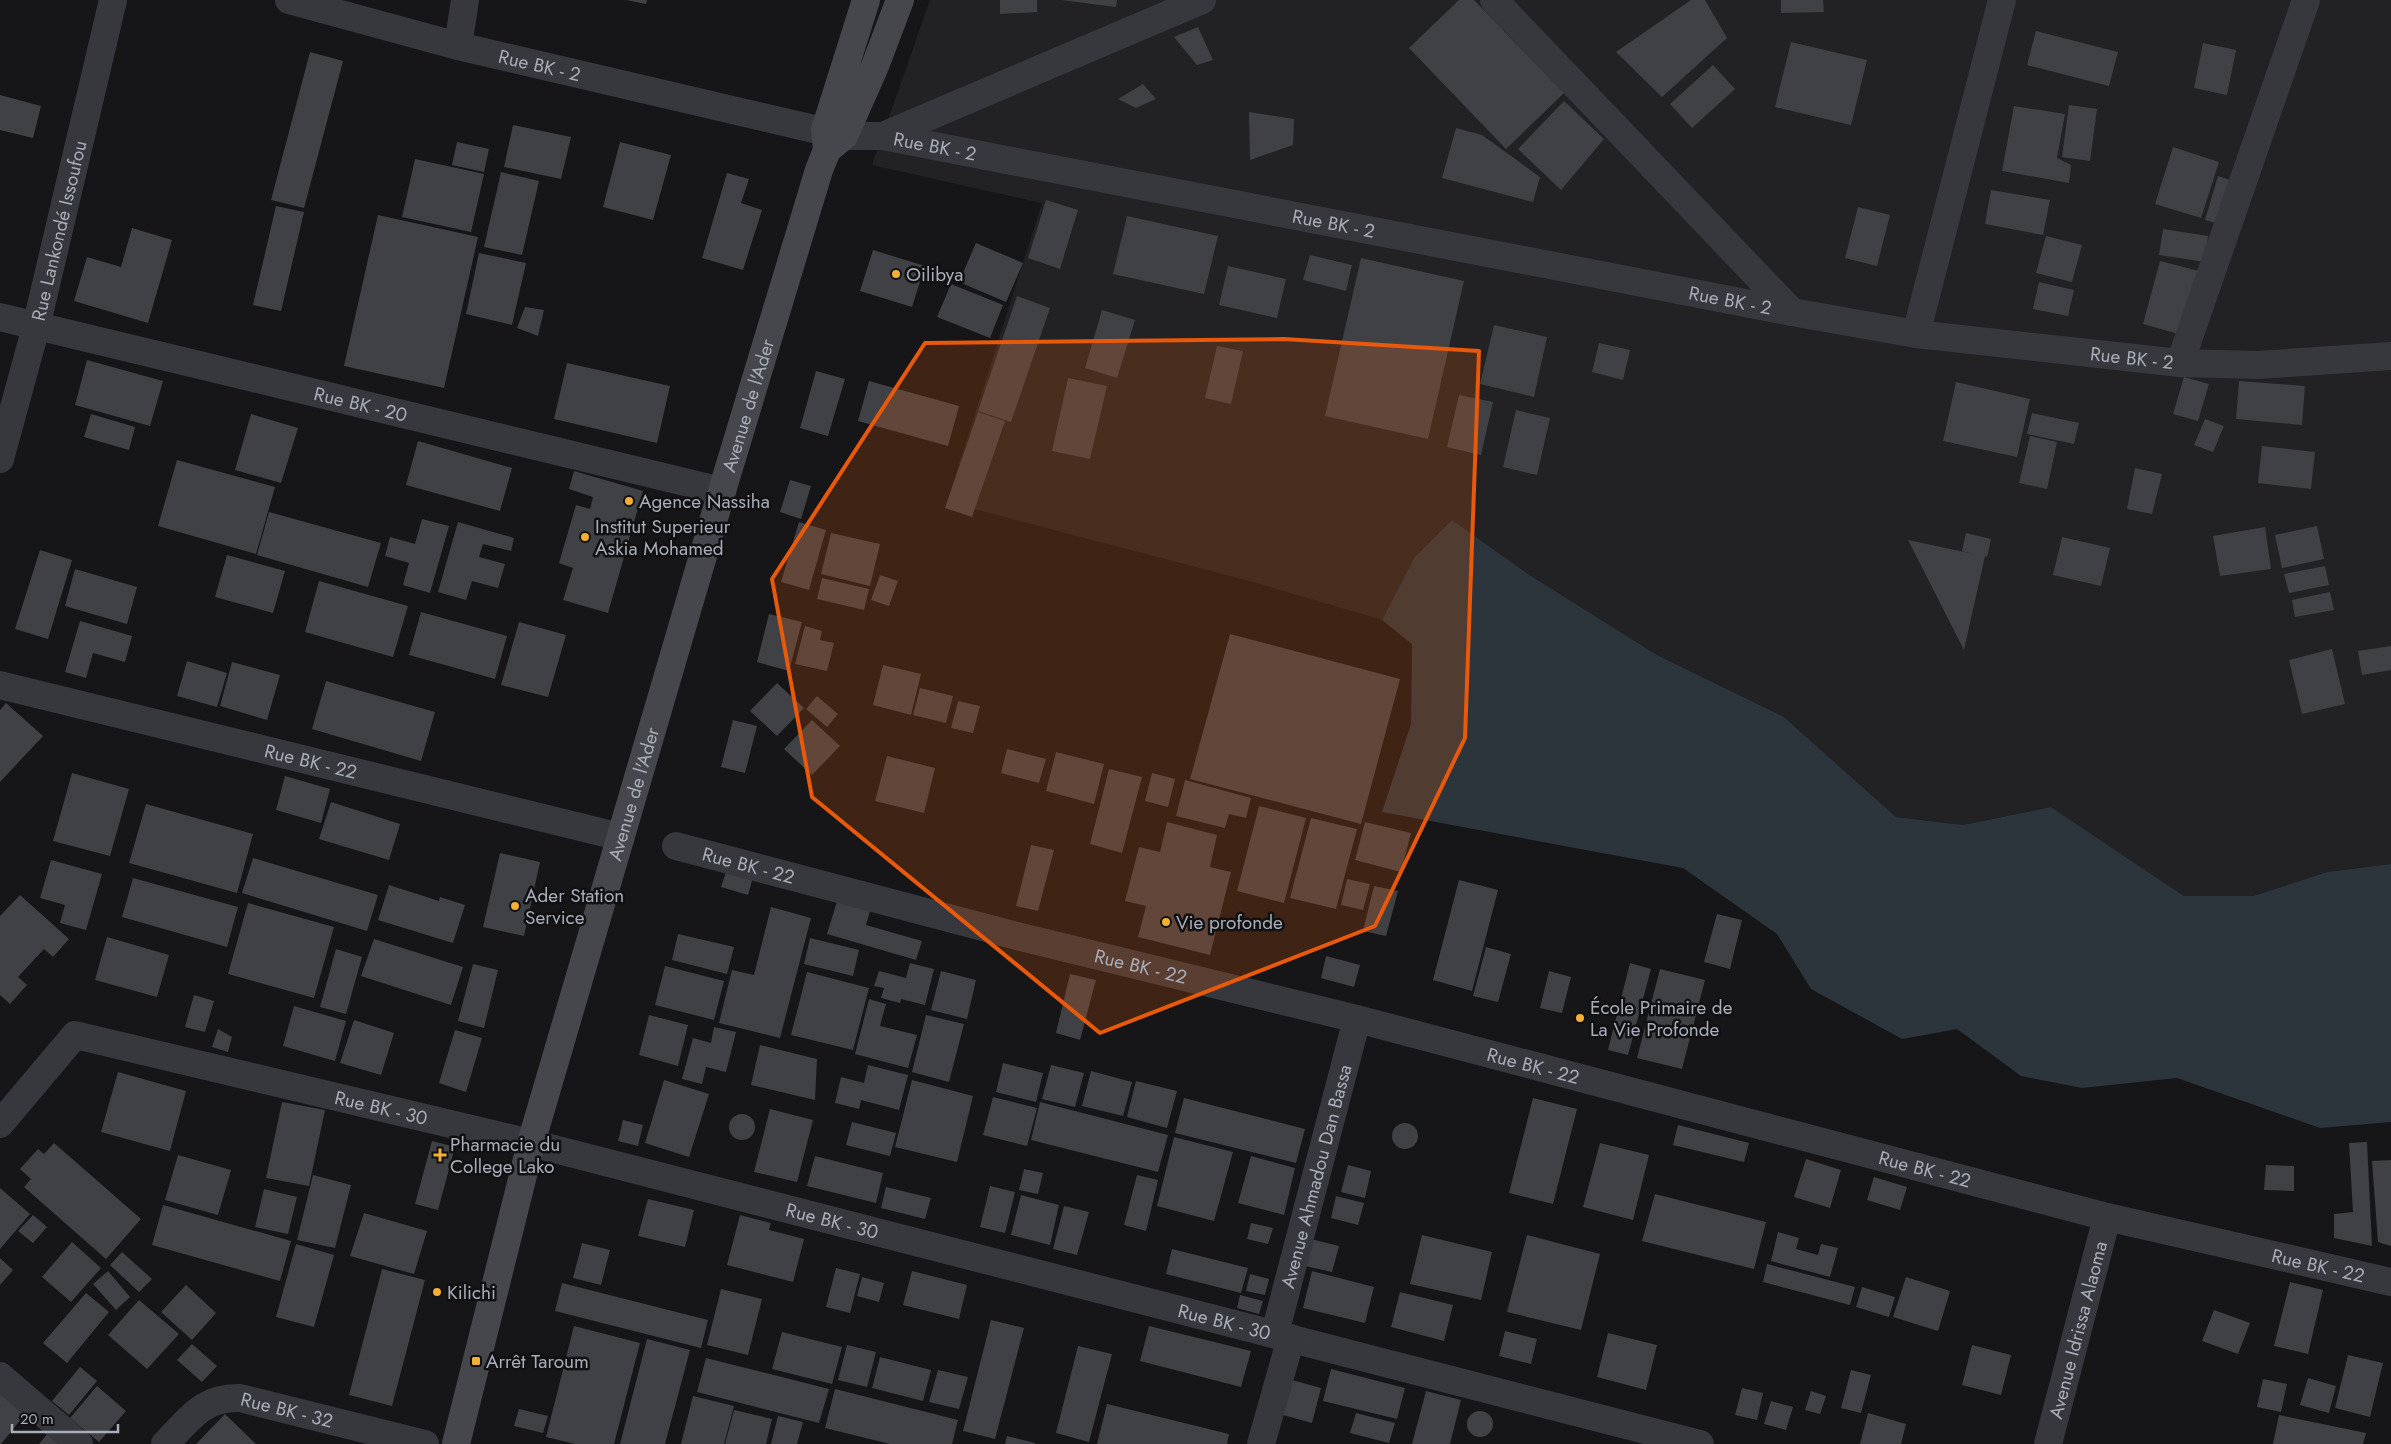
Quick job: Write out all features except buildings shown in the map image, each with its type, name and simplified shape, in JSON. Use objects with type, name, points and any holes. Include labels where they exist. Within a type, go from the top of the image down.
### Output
[{"type":"main road","name":"Avenue de l'Ader","points":[[456,1444],[531,1142],[722,490],[819,170],[832,138],[866,0]]},
{"type":"main road","name":"Avenue de l'Ader","points":[[832,138],[875,66],[900,0]]},
{"type":"street","name":"Rue Lankondé Issoufou","points":[[0,459],[36,327],[113,0]]},
{"type":"street","name":"Rue BK - 2","points":[[288,0],[458,46],[832,138],[883,136],[1792,312],[1916,334],[2180,363],[2258,365],[2391,356]]},
{"type":"street","points":[[458,46],[464,0]]},
{"type":"street","points":[[883,136],[1202,0]]},
{"type":"street","points":[[1494,0],[1792,312]]},
{"type":"street","points":[[1916,334],[2002,0]]},
{"type":"street","points":[[2180,363],[2306,0]]},
{"type":"street","name":"Rue BK - 20","points":[[0,317],[722,490]]},
{"type":"street","name":"Rue BK - 22","points":[[0,685],[621,837]]},
{"type":"street","name":"Rue BK - 22","points":[[676,846],[1013,935],[1357,1019],[2108,1217],[2391,1282]]},
{"type":"street","name":"Avenue Ahmadou Dan Bassa","points":[[1261,1444],[1283,1336],[1357,1019]]},
{"type":"street","name":"Rue BK - 30","points":[[0,1124],[75,1034],[531,1142],[1700,1444]]},
{"type":"street","name":"Avenue Idrissa Alaoma","points":[[2048,1444],[2108,1217]]},
{"type":"street","points":[[0,1376],[79,1444]]},
{"type":"street","name":"Rue BK - 32","points":[[165,1444],[206,1404],[223,1398],[240,1398],[425,1444]]},
{"type":"highlighted area","points":[[1284,339],[1479,351],[1465,738],[1375,926],[1100,1033],[812,797],[772,579],[925,343]]},
{"type":"shaded area","points":[[930,0],[2391,0],[2391,864],[2327,872],[2253,896],[2184,896],[2051,807],[1963,825],[1896,817],[1784,717],[1657,655],[1528,574],[1452,520],[1414,558],[1382,620],[1253,582],[947,502],[1042,203],[872,165]]},
{"type":"shaded area","points":[[1452,520],[1528,574],[1657,655],[1784,717],[1896,817],[1963,825],[2051,807],[2184,896],[2253,896],[2327,872],[2391,864],[2391,1122],[2320,1128],[2177,1078],[2082,1088],[2021,1076],[1957,1029],[1902,1039],[1811,989],[1777,934],[1683,868],[1382,812],[1411,724],[1412,644],[1382,620],[1414,558]]},
{"type":"place","name":"Oilibya","points":[[896,274]]},
{"type":"place","name":"Agence Nassiha","points":[[629,501]]},
{"type":"place","name":"Institut Superieur Askia Mohamed","points":[[585,537]]},
{"type":"place","name":"Ader Station Service","points":[[515,906]]},
{"type":"place","name":"Vie profonde","points":[[1166,922]]},
{"type":"place","name":"École Primaire de La Vie Profonde","points":[[1580,1018]]},
{"type":"place","name":"Pharmacie du College Lako","points":[[440,1155]]},
{"type":"place","name":"Kilichi","points":[[437,1292]]},
{"type":"place","name":"Arrêt Taroum","points":[[476,1361]]}]
